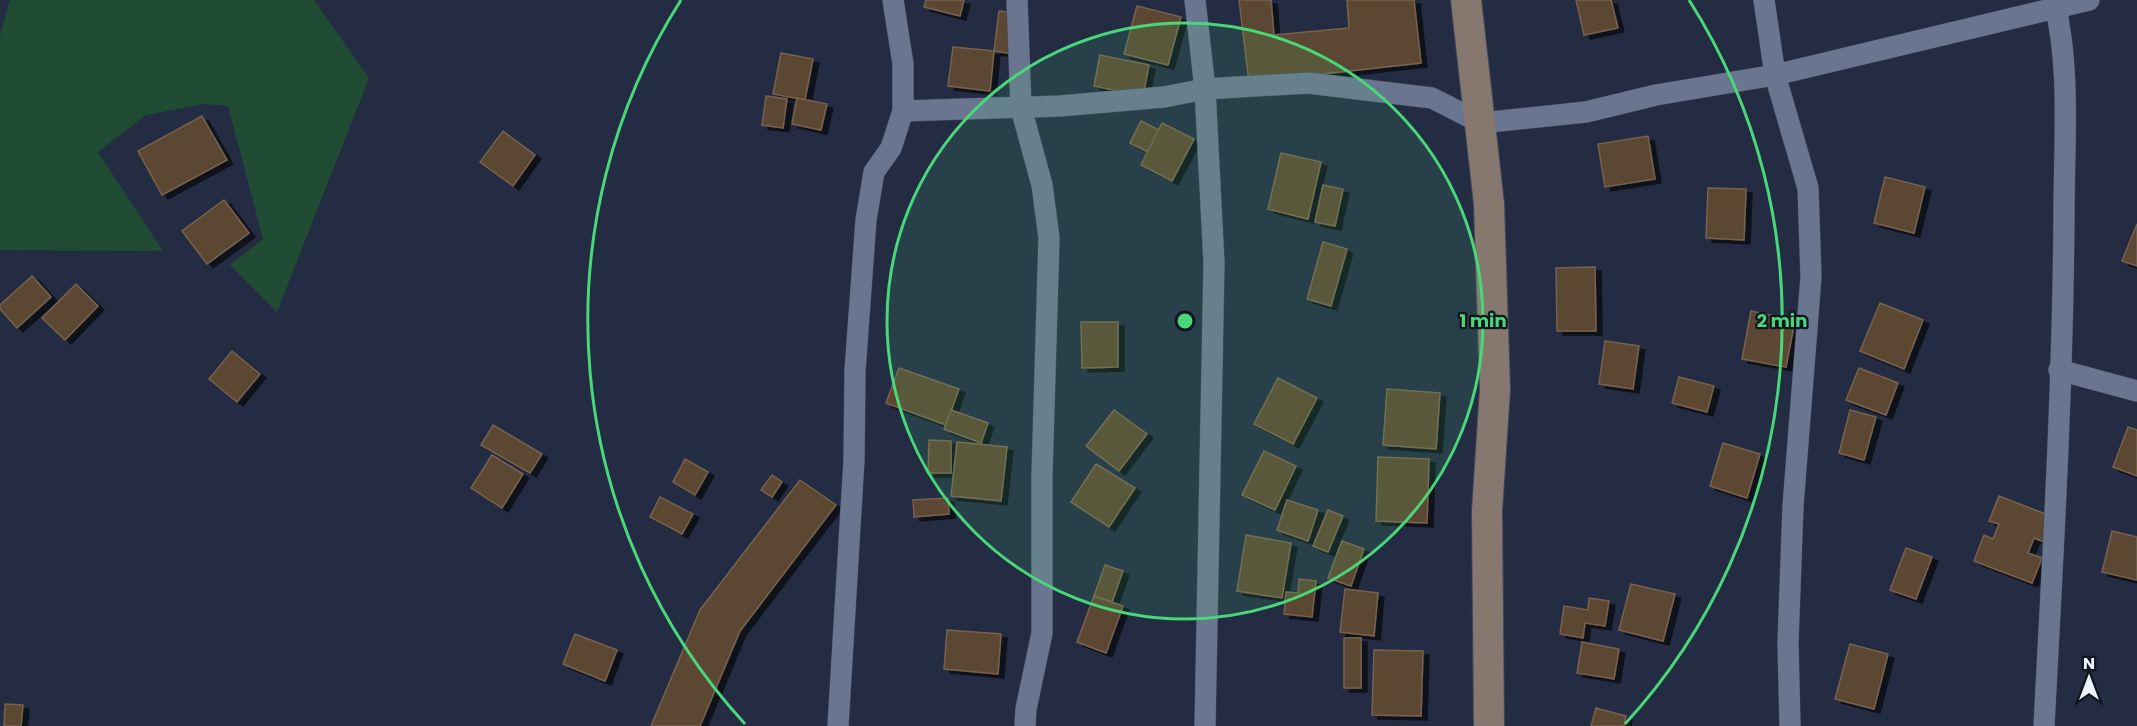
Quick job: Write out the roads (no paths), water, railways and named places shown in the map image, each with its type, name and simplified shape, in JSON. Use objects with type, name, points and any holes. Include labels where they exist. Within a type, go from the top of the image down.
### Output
[{"type":"main road","points":[[1466,0],[1489,204],[1495,389],[1487,511],[1489,726]]},
{"type":"street","points":[[838,726],[854,460],[855,371],[866,220],[874,172],[891,148],[903,111],[903,64],[893,0]]},
{"type":"street","points":[[1017,0],[1021,108],[1042,185],[1048,237],[1042,475],[1042,633],[1026,709],[1025,726]]},
{"type":"street","points":[[1195,0],[1205,89],[1214,263],[1205,726]]},
{"type":"street","points":[[1764,0],[1774,75],[1808,188],[1810,277],[1793,507],[1788,644],[1790,726]]},
{"type":"street","points":[[903,111],[1021,108],[1164,97],[1205,89],[1308,83],[1432,98],[1481,123],[1586,112],[1656,95],[1774,75],[2055,4],[2089,0]]},
{"type":"street","points":[[2044,726],[2059,438],[2059,370],[2064,256],[2065,58],[2055,4]]},
{"type":"street","points":[[2059,370],[2137,391]]}]
